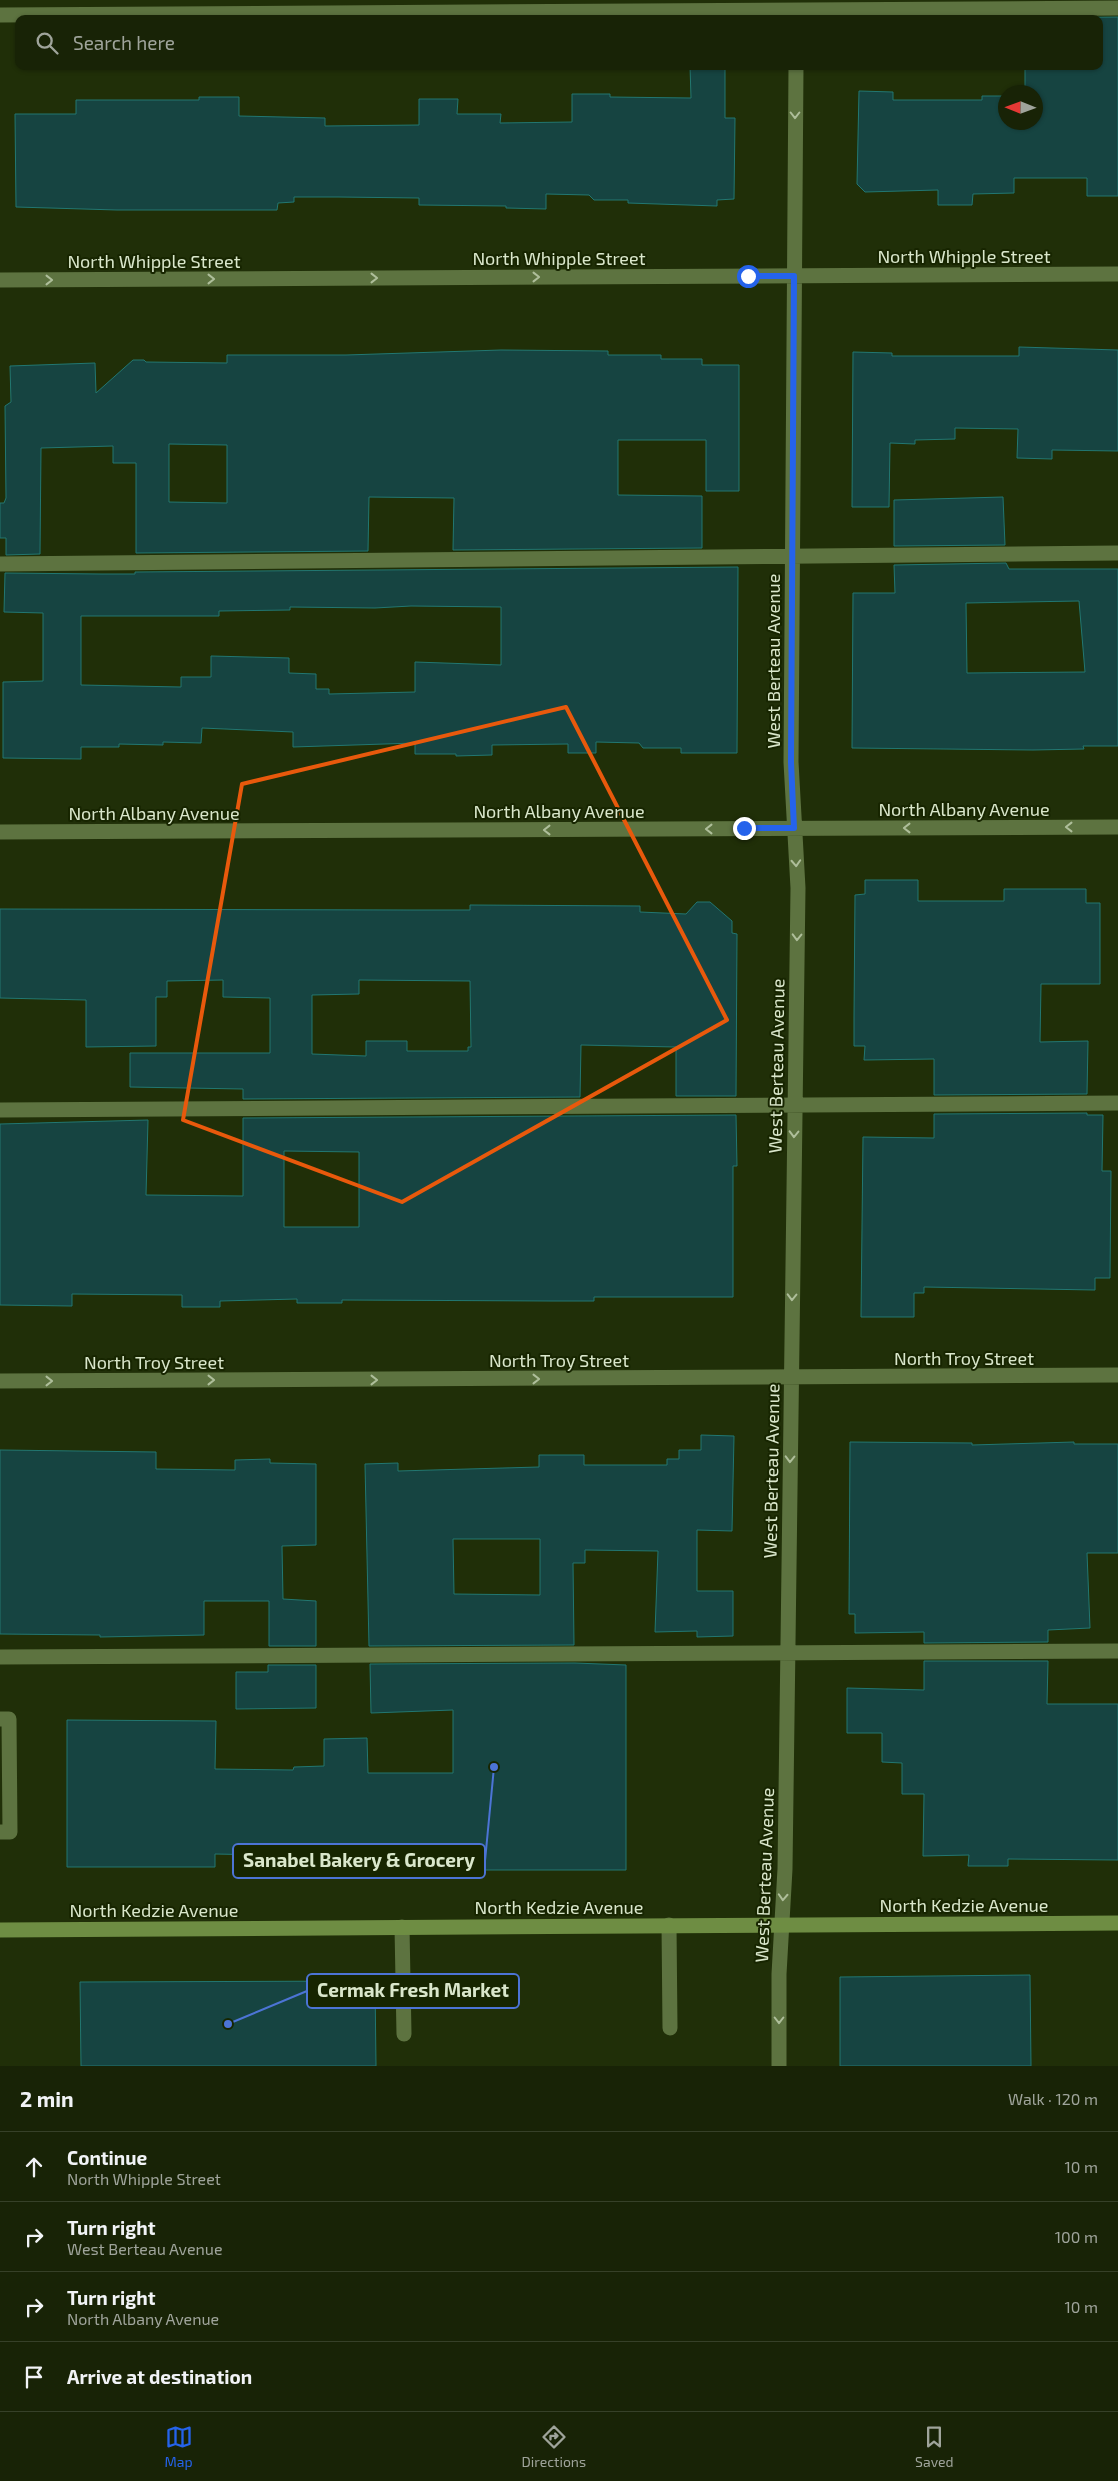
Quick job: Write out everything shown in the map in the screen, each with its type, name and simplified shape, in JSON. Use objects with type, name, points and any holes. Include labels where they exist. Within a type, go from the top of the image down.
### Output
[{"type":"main road","name":"North Kedzie Avenue","points":[[0,1930],[1118,1924]]},
{"type":"street","points":[[0,15],[1118,8]]},
{"type":"street","name":"West Berteau Avenue","points":[[779,2066],[785,1869],[798,888],[791,762],[796,70]]},
{"type":"street","name":"North Whipple Street","points":[[0,280],[1118,274]]},
{"type":"street","points":[[0,564],[1118,553]]},
{"type":"street","name":"North Albany Avenue","points":[[0,832],[1118,827]]},
{"type":"street","points":[[0,1110],[1118,1103]]},
{"type":"street","name":"North Troy Street","points":[[0,1381],[1118,1375]]},
{"type":"street","points":[[0,1657],[1118,1651]]},
{"type":"street","points":[[0,1719],[9,1719],[10,1832],[0,1832]]},
{"type":"street","points":[[669,1925],[670,2028]]},
{"type":"street","points":[[402,1927],[404,2034]]},
{"type":"highlighted area","points":[[566,707],[727,1020],[402,1202],[183,1120],[242,784]]},
{"type":"building","points":[[1103,17],[1118,17],[1118,196],[1087,196],[1087,178],[1014,178],[1014,193],[973,194],[972,205],[938,205],[938,190],[865,192],[857,184],[859,91],[893,92],[893,100],[982,100],[982,96],[998,96],[998,130],[1043,130],[1043,85],[1025,85],[1025,70],[1103,70]]},
{"type":"building","points":[[690,70],[725,70],[725,118],[735,118],[734,199],[717,200],[717,206],[628,203],[628,200],[594,200],[589,195],[546,194],[546,209],[506,208],[506,206],[419,205],[419,198],[339,197],[294,197],[294,202],[278,203],[277,210],[117,210],[16,207],[15,114],[76,114],[76,100],[199,100],[199,97],[239,97],[239,116],[325,118],[325,126],[419,125],[419,99],[458,99],[457,114],[501,114],[500,123],[572,122],[572,94],[610,94],[610,97],[691,98]]},
{"type":"building","points":[[1019,347],[1118,350],[1118,451],[1052,450],[1052,459],[1017,458],[1018,429],[955,428],[955,439],[915,440],[915,444],[890,443],[889,507],[852,507],[853,352],[892,353],[892,356],[1019,356]]},
{"type":"building","points":[[501,350],[608,351],[608,355],[661,355],[661,359],[702,359],[702,365],[739,365],[739,491],[706,491],[706,440],[618,440],[618,495],[702,496],[702,548],[453,550],[454,498],[369,497],[368,551],[136,553],[136,463],[113,463],[113,446],[41,448],[40,554],[6,555],[6,538],[0,538],[0,503],[4,503],[6,498],[5,406],[11,402],[10,366],[95,363],[96,393],[133,360],[144,360],[146,362],[227,363],[227,355],[346,355]],"holes":[[[169,444],[227,445],[227,503],[169,502]]]},
{"type":"building","points":[[1003,497],[1005,545],[894,546],[894,500]]},
{"type":"building","points":[[1006,563],[1009,569],[1118,569],[1118,746],[1083,746],[1084,749],[1033,750],[852,748],[853,593],[895,593],[894,565]],"holes":[[[1079,601],[1085,672],[967,673],[966,603]]]},
{"type":"building","points":[[738,567],[737,753],[681,753],[681,748],[643,748],[639,743],[596,742],[596,753],[568,753],[568,744],[492,745],[492,755],[456,756],[456,754],[415,754],[415,743],[293,747],[293,732],[202,728],[201,743],[163,742],[163,745],[119,744],[119,747],[81,747],[81,759],[3,758],[3,682],[43,681],[43,613],[4,612],[5,573],[135,574],[135,572]],"holes":[[[290,607],[501,607],[501,665],[415,662],[415,692],[329,694],[329,689],[316,689],[316,674],[289,673],[289,658],[211,656],[211,677],[181,677],[181,687],[81,685],[81,616],[219,616],[219,611],[290,610]]]},
{"type":"building","points":[[865,880],[918,880],[918,901],[1004,901],[1004,889],[1086,889],[1086,903],[1100,903],[1100,984],[1041,984],[1040,1042],[1088,1041],[1087,1094],[934,1095],[934,1059],[864,1060],[865,1046],[854,1046],[854,1017],[855,895],[865,894]]},
{"type":"building","points":[[697,902],[710,902],[732,921],[732,933],[737,934],[736,1096],[676,1096],[676,1047],[581,1045],[580,1097],[243,1099],[243,1089],[130,1087],[130,1053],[270,1053],[270,998],[223,997],[223,980],[167,981],[167,997],[156,997],[156,1046],[86,1047],[86,1000],[0,998],[0,909],[470,910],[470,905],[640,906],[640,912],[686,914]],"holes":[[[359,980],[470,981],[471,1047],[468,1047],[468,1051],[407,1051],[407,1041],[366,1041],[366,1056],[312,1054],[312,995],[359,994]]]},
{"type":"building","points":[[1087,1113],[1087,1115],[1103,1115],[1102,1171],[1111,1171],[1110,1278],[1095,1278],[1095,1290],[924,1287],[924,1293],[914,1293],[914,1317],[861,1317],[863,1137],[934,1138],[934,1114]]},
{"type":"building","points":[[736,1115],[737,1166],[733,1166],[733,1297],[594,1297],[594,1301],[342,1300],[342,1303],[297,1303],[297,1299],[220,1301],[220,1307],[182,1307],[182,1295],[72,1294],[72,1306],[0,1305],[0,1124],[148,1120],[146,1195],[243,1196],[243,1118]],"holes":[[[284,1151],[359,1152],[359,1227],[284,1227]]]},
{"type":"building","points":[[701,1435],[734,1436],[732,1531],[697,1530],[697,1591],[733,1591],[733,1636],[697,1637],[697,1631],[655,1632],[658,1551],[585,1550],[585,1563],[573,1563],[574,1645],[369,1646],[365,1464],[398,1463],[398,1471],[539,1467],[539,1455],[584,1455],[584,1465],[667,1465],[667,1459],[679,1459],[679,1450],[701,1450]],"holes":[[[453,1539],[540,1539],[540,1595],[454,1594]]]},
{"type":"building","points":[[850,1442],[972,1443],[972,1445],[1074,1442],[1074,1444],[1118,1444],[1118,1553],[1087,1553],[1090,1628],[1048,1630],[1048,1642],[924,1643],[924,1632],[855,1633],[855,1614],[849,1614]]},
{"type":"building","points":[[0,1450],[156,1452],[156,1469],[235,1470],[235,1460],[270,1459],[270,1463],[316,1464],[316,1545],[282,1546],[283,1599],[316,1601],[316,1646],[269,1646],[269,1601],[204,1601],[204,1635],[100,1637],[100,1635],[0,1634]]},
{"type":"building","points":[[924,1661],[1048,1661],[1047,1704],[1118,1704],[1118,1860],[1008,1859],[1008,1866],[968,1866],[969,1855],[923,1856],[924,1794],[902,1794],[902,1763],[882,1762],[882,1733],[847,1733],[847,1688],[924,1690]]},
{"type":"building","points":[[575,1663],[626,1665],[626,1870],[324,1870],[324,1850],[265,1852],[265,1855],[215,1854],[215,1867],[67,1867],[67,1720],[216,1721],[215,1769],[293,1770],[294,1767],[324,1766],[324,1739],[367,1738],[368,1773],[453,1773],[453,1710],[371,1713],[370,1664]]},
{"type":"building","points":[[268,1665],[316,1665],[316,1708],[236,1709],[236,1672],[268,1672]]},
{"type":"building","points":[[1030,1975],[1031,2066],[840,2066],[840,1977]]},
{"type":"building","points":[[375,1981],[376,2066],[81,2066],[80,1982]]},
{"type":"place","name":"Sanabel Bakery & Grocery","points":[[494,1767]]},
{"type":"place","name":"Cermak Fresh Market","points":[[228,2024]]},
{"type":"route","points":[[744,828],[794,828],[791,762],[794,276],[748,276]]}]
